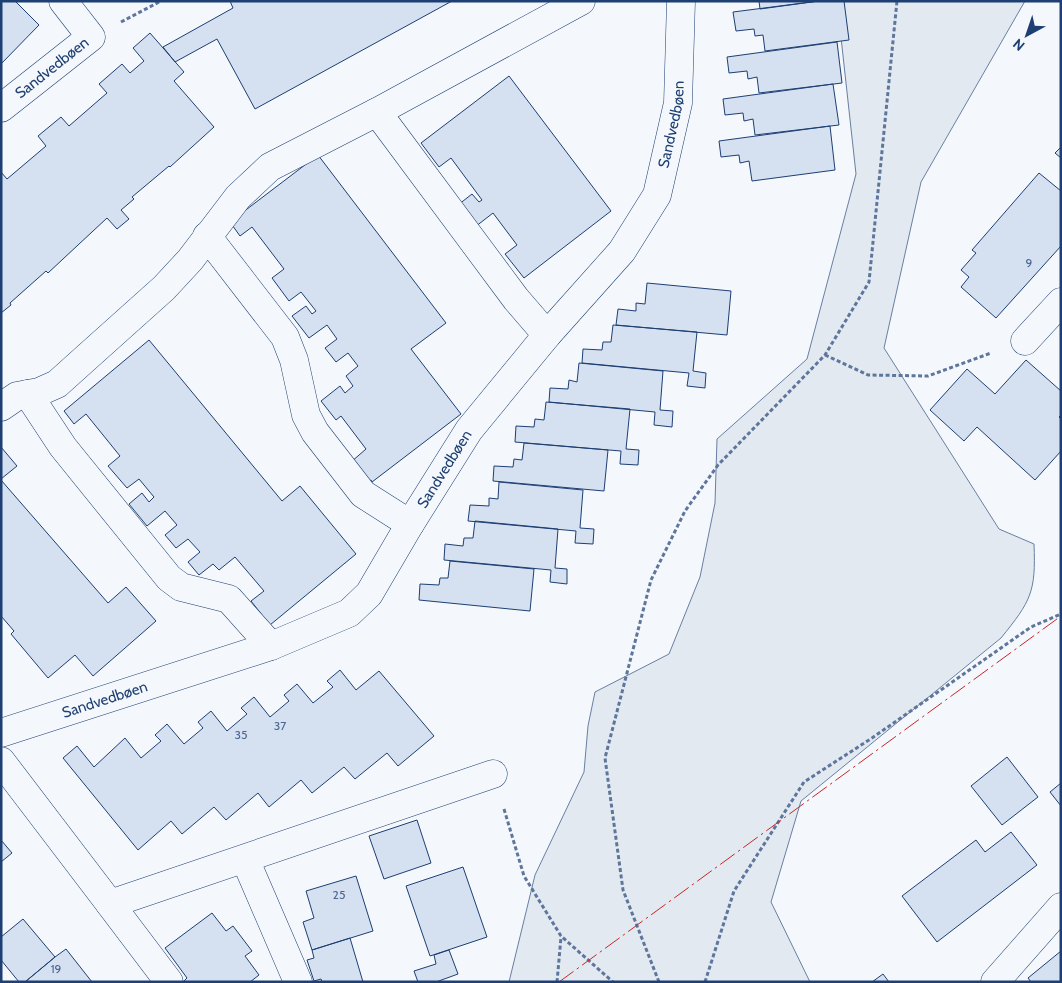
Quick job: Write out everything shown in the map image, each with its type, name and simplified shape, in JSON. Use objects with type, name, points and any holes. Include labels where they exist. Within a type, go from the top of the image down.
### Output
[{"type":"street","name":"Sandvedbøen","points":[[1,108],[91,37],[63,1]]},
{"type":"street","points":[[1,407],[17,396],[57,384],[164,288],[190,260],[238,196],[270,167],[377,112],[582,1]]},
{"type":"street","name":"Sandvedbøen","points":[[1,733],[271,646],[349,613],[369,594],[469,430],[547,335],[622,251],[657,196],[678,102],[681,1]]},
{"type":"street","points":[[377,112],[516,299],[547,335]]},
{"type":"street","points":[[208,236],[285,337],[294,360],[306,415],[315,432],[363,494],[410,524]]},
{"type":"street","points":[[1025,341],[1061,302]]},
{"type":"street","points":[[28,394],[62,448],[169,578],[181,587],[229,600],[271,646]]},
{"type":"street","points":[[1,760],[169,982]]},
{"type":"street","points":[[110,904],[493,774]]},
{"type":"street","points":[[244,859],[298,982]]},
{"type":"street","points":[[995,982],[1061,906]]},
{"type":"path","points":[[91,37],[161,1]]},
{"type":"path","points":[[659,982],[623,890],[605,758],[651,580],[686,510],[718,464],[826,355],[869,282],[897,1]]},
{"type":"path","points":[[826,355],[868,375],[928,376],[1025,341]]},
{"type":"path","points":[[705,982],[734,891],[804,782],[872,738],[1031,627],[1061,614]]},
{"type":"path","points":[[493,774],[524,876],[561,936],[612,982]]},
{"type":"path","points":[[557,982],[561,936]]},
{"type":"shaded area","points":[[837,1],[1025,1],[921,182],[884,348],[999,529],[1034,544],[1034,574],[1030,595],[1019,614],[1001,638],[801,801],[771,902],[810,982],[509,982],[535,875],[584,772],[588,726],[595,692],[669,654],[700,577],[715,503],[717,439],[807,359],[856,174]]},
{"type":"building","points":[[1,1],[15,1],[39,25],[1,64]]},
{"type":"building","points":[[230,1],[452,1],[255,109],[217,39],[175,62],[163,47],[233,8]]},
{"type":"building","points":[[759,1],[819,1],[760,9]]},
{"type":"building","points":[[819,1],[844,1],[849,40],[765,51],[763,35],[755,36],[754,29],[736,31],[733,12]]},
{"type":"building","points":[[150,33],[184,72],[174,81],[214,127],[170,167],[132,197],[134,199],[121,210],[129,219],[117,229],[107,218],[48,273],[46,271],[1,313],[1,172],[7,179],[46,146],[38,136],[61,117],[69,126],[107,93],[99,84],[122,64],[130,73],[144,61],[133,48]]},
{"type":"building","points":[[837,42],[842,83],[759,93],[757,77],[748,79],[747,71],[729,73],[727,57]]},
{"type":"building","points":[[509,76],[611,211],[524,278],[505,254],[517,245],[493,213],[475,227],[458,205],[472,194],[479,202],[482,200],[451,158],[439,167],[421,143]]},
{"type":"building","points":[[833,84],[839,125],[755,135],[753,119],[744,121],[743,113],[725,115],[723,99]]},
{"type":"building","points":[[830,126],[835,170],[752,181],[749,161],[740,163],[739,155],[721,157],[719,141]]},
{"type":"building","points":[[1061,147],[1061,158],[1055,153]]},
{"type":"building","points":[[318,155],[446,323],[411,349],[461,414],[372,482],[371,480],[366,483],[351,462],[366,449],[341,416],[336,420],[321,401],[340,386],[345,393],[353,386],[346,376],[358,366],[348,353],[336,362],[325,348],[337,339],[327,325],[309,338],[292,316],[306,306],[312,314],[316,311],[301,292],[289,301],[272,278],[284,269],[252,227],[240,236],[230,222]]},
{"type":"building","points":[[1039,173],[1061,191],[1061,246],[996,318],[961,287],[969,277],[961,270],[976,253],[972,250]]},
{"type":"building","points":[[647,283],[731,291],[727,335],[616,325],[618,309],[636,311],[636,303],[645,304]]},
{"type":"building","points":[[613,325],[697,332],[693,371],[706,373],[705,388],[687,386],[689,373],[582,363],[583,349],[602,350],[603,342],[611,342]]},
{"type":"building","points":[[149,340],[282,501],[300,486],[356,554],[270,625],[251,601],[264,591],[235,557],[219,570],[213,564],[199,575],[188,562],[200,552],[188,539],[176,548],[165,535],[177,525],[165,511],[147,526],[129,504],[142,493],[149,502],[154,497],[139,479],[127,488],[108,466],[120,456],[86,414],[74,424],[64,411]]},
{"type":"building","points":[[1026,360],[1061,391],[1061,415],[1059,417],[1061,419],[1061,451],[1035,480],[977,427],[964,441],[930,410],[967,369],[995,394]]},
{"type":"building","points":[[579,363],[663,371],[660,410],[673,411],[672,427],[654,425],[655,412],[549,402],[550,388],[568,389],[569,380],[577,382]]},
{"type":"building","points":[[546,402],[630,409],[626,449],[639,450],[638,465],[620,464],[621,451],[515,442],[516,426],[534,427],[535,419],[544,420]]},
{"type":"building","points":[[524,443],[608,450],[604,491],[493,481],[494,466],[513,467],[514,459],[522,460]]},
{"type":"building","points":[[1,447],[17,466],[1,479]]},
{"type":"building","points":[[1,480],[108,603],[126,587],[156,621],[93,676],[75,655],[48,678],[11,634],[14,631],[1,616]]},
{"type":"building","points":[[499,482],[583,490],[580,528],[594,529],[593,544],[575,543],[576,531],[468,521],[470,505],[489,506],[489,498],[498,499]]},
{"type":"building","points":[[475,521],[558,529],[555,568],[567,569],[567,584],[550,582],[551,570],[444,560],[445,544],[463,546],[464,538],[473,538]]},
{"type":"building","points":[[450,561],[534,569],[530,611],[419,600],[420,584],[439,585],[440,578],[448,578]]},
{"type":"building","points":[[340,670],[356,690],[379,671],[434,736],[398,766],[387,753],[355,779],[344,767],[312,793],[301,780],[269,807],[258,793],[226,820],[214,807],[182,834],[171,821],[138,850],[63,758],[77,746],[94,767],[125,738],[141,758],[161,741],[155,735],[167,724],[184,744],[203,728],[198,722],[211,711],[227,731],[247,714],[241,708],[254,697],[270,717],[289,701],[284,695],[297,684],[313,703],[333,687],[327,681]]},
{"type":"building","points":[[1007,757],[1038,797],[1002,825],[971,786]]},
{"type":"building","points":[[1061,783],[1061,806],[1050,792]]},
{"type":"building","points":[[417,820],[431,863],[384,879],[369,836]]},
{"type":"building","points":[[1011,832],[1037,865],[937,942],[902,896],[976,840],[985,852]]},
{"type":"building","points":[[1,840],[12,853],[1,862]]},
{"type":"building","points":[[463,867],[487,937],[430,956],[406,886]]},
{"type":"building","points":[[356,876],[373,931],[312,950],[303,922],[314,918],[306,891]]},
{"type":"building","points":[[212,913],[226,931],[233,926],[252,951],[245,956],[259,975],[250,982],[183,982],[187,978],[165,948]]},
{"type":"building","points":[[23,919],[55,957],[25,982],[19,982],[1,960],[1,937]]},
{"type":"building","points":[[350,938],[363,982],[322,982],[321,979],[314,981],[307,960],[314,958],[312,950]]},
{"type":"building","points":[[66,949],[92,982],[25,982],[55,957]]},
{"type":"building","points":[[449,950],[458,974],[436,982],[418,982],[414,971],[436,964],[434,955]]},
{"type":"building","points":[[1061,951],[1061,982],[1031,982],[1028,978]]},
{"type":"building","points":[[883,974],[889,982],[872,982]]},
{"type":"power","points":[[559,982],[1061,616]]}]
